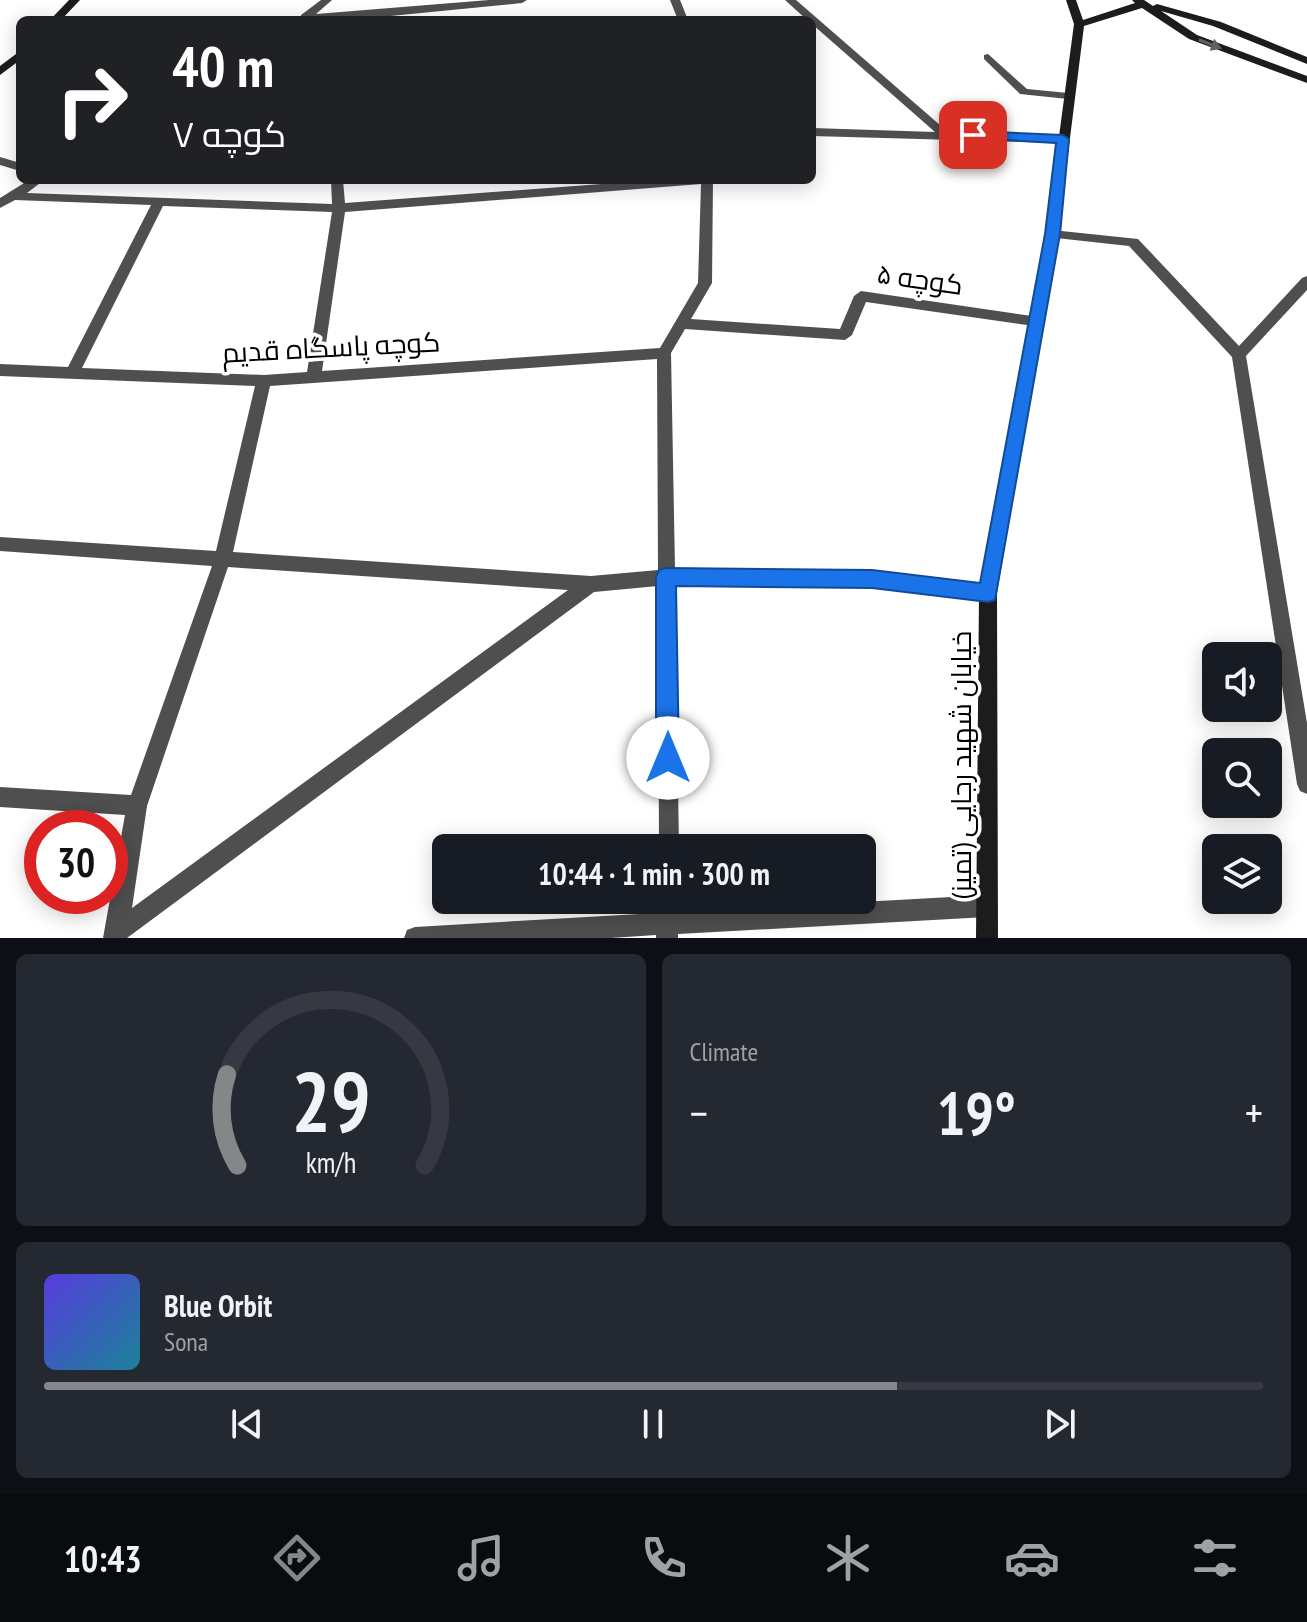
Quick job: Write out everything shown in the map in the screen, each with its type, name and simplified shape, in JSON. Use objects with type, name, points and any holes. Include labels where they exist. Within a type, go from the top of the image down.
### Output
[{"type":"street","points":[[59,16],[75,0]]},
{"type":"street","points":[[306,16],[327,0]]},
{"type":"street","points":[[365,16],[522,0]]},
{"type":"street","points":[[790,0],[808,16]]},
{"type":"street","name":"خیابان شهید رجایی (تمیز)","points":[[987,938],[988,593],[1034,321],[1052,234],[1079,24],[1071,0]]},
{"type":"street","points":[[1079,24],[1141,2],[1217,24],[1307,61]]},
{"type":"street","points":[[1141,2],[1193,37],[1307,80]]},
{"type":"street","points":[[816,23],[943,133]]},
{"type":"street","points":[[988,57],[1024,92],[1068,96]]},
{"type":"street","points":[[0,72],[16,58]]},
{"type":"street","points":[[816,132],[943,133],[1063,139]]},
{"type":"street","points":[[4,200],[31,184]]},
{"type":"street","points":[[314,377],[339,208],[337,184]]},
{"type":"street","points":[[4,200],[339,208],[654,184]]},
{"type":"street","points":[[669,834],[664,353],[705,283],[707,184]]},
{"type":"street","points":[[72,374],[158,203]]},
{"type":"street","points":[[1052,234],[1133,242],[1239,355],[1306,773]]},
{"type":"street","points":[[1239,355],[1307,281]]},
{"type":"street","name":"کوچه ۵","points":[[681,324],[845,335],[861,296],[1034,321]]},
{"type":"street","name":"کوچه پاسگاه قدیم","points":[[0,370],[264,381],[664,353]]},
{"type":"street","points":[[115,935],[137,806],[223,558],[264,381]]},
{"type":"street","points":[[0,544],[591,584],[666,577],[872,579],[988,593]]},
{"type":"street","points":[[115,935],[591,584]]},
{"type":"street","points":[[0,797],[137,806]]},
{"type":"street","points":[[415,938],[668,931],[987,906]]},
{"type":"route","points":[[668,758],[666,577],[872,579],[988,593],[1034,321],[1052,234],[1063,139],[973,135]]}]
